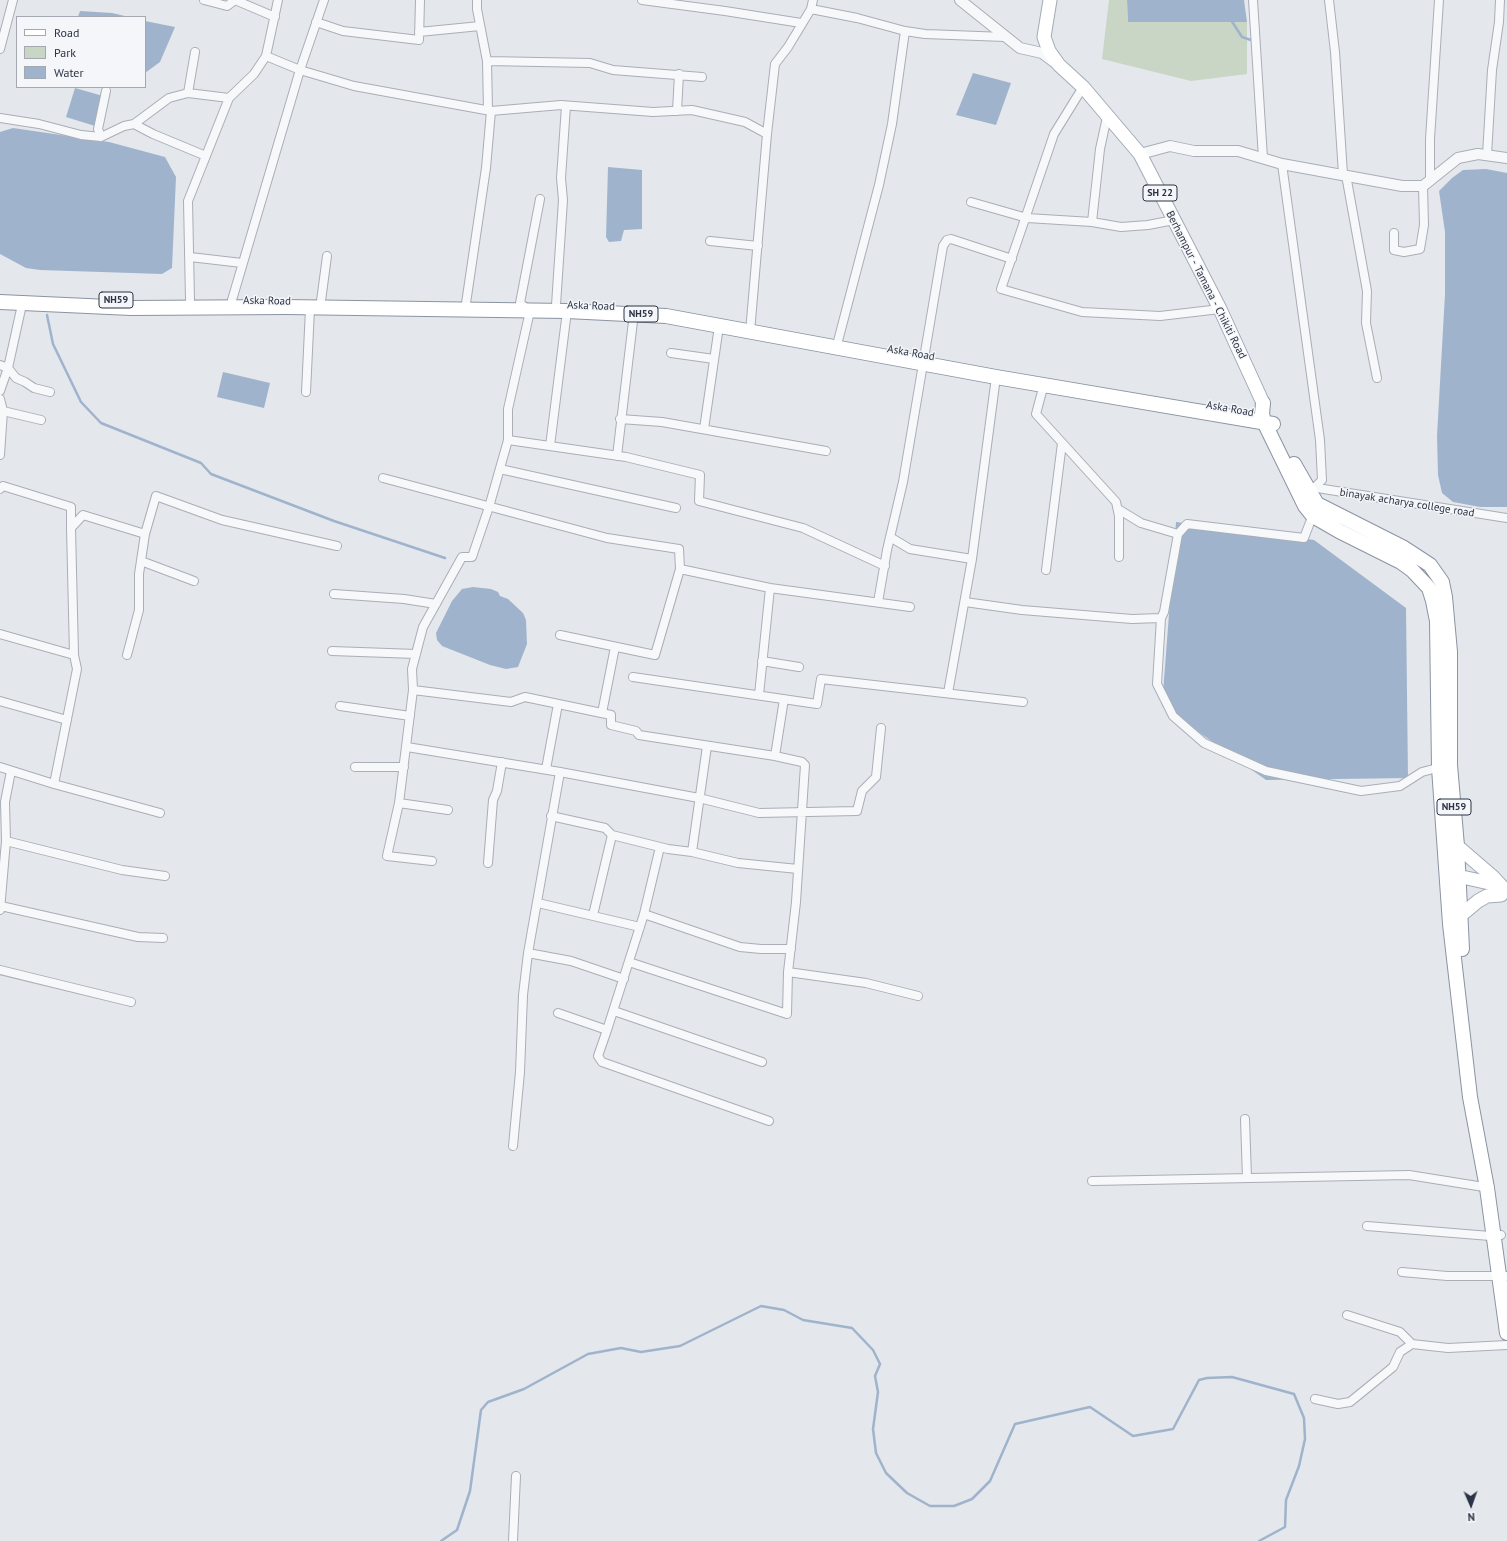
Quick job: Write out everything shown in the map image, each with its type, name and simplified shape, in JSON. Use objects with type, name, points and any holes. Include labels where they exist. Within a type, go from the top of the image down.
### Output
[{"type":"highway","name":"Aska Road","points":[[0,296],[23,300],[190,300],[231,304],[663,309],[750,328],[838,341],[922,359],[1266,416]]},
{"type":"highway","name":"NH59","points":[[0,302],[23,300],[131,308],[231,304]]},
{"type":"highway","name":"NH59","points":[[562,308],[666,316],[720,326],[750,328],[922,359],[996,377],[1266,416],[1305,506],[1312,497],[1339,531],[1401,562],[1412,570],[1429,588],[1437,621],[1453,878],[1460,916],[1464,996],[1490,1188],[1504,1278],[1507,1333]]},
{"type":"highway","points":[[1266,416],[1312,497]]},
{"type":"highway","name":"NH59","points":[[1445,766],[1457,846],[1450,924],[1470,1097],[1490,1188]]},
{"type":"main road","name":"Berhampur - Tamana - Chikiti Road","points":[[1050,0],[1044,37],[1049,51],[1059,65],[1083,87],[1140,154],[1220,309],[1266,416]]},
{"type":"main road","points":[[1457,846],[1493,877],[1505,894]]},
{"type":"main road","points":[[1453,878],[1489,883],[1505,894]]},
{"type":"main road","points":[[1460,916],[1478,901],[1487,896],[1505,894]]},
{"type":"street","points":[[0,48],[13,0]]},
{"type":"street","points":[[204,0],[228,6],[235,0],[275,17]]},
{"type":"street","points":[[190,300],[188,201],[229,98],[254,74],[266,56],[278,0]]},
{"type":"street","points":[[231,304],[300,70],[324,0]]},
{"type":"street","points":[[316,22],[343,30],[419,40],[420,0]]},
{"type":"street","points":[[466,307],[486,168],[490,110],[487,60],[480,26],[477,0]]},
{"type":"street","points":[[642,0],[670,2],[801,23]]},
{"type":"street","points":[[750,328],[767,134],[775,64],[788,47],[801,23],[811,9],[813,0]]},
{"type":"street","points":[[960,0],[1020,48],[1042,53],[1059,65]]},
{"type":"street","points":[[1253,0],[1263,158]]},
{"type":"street","points":[[1329,0],[1335,52],[1345,175],[1366,291],[1366,323],[1377,378]]},
{"type":"street","points":[[1394,233],[1394,250],[1404,252],[1420,249],[1424,225],[1440,0]]},
{"type":"street","points":[[1487,155],[1492,70],[1499,22],[1500,0]]},
{"type":"street","points":[[811,9],[857,18],[905,31],[926,34],[1005,37]]},
{"type":"street","points":[[419,32],[480,26]]},
{"type":"street","points":[[838,341],[879,185],[892,124],[905,31]]},
{"type":"street","points":[[188,93],[195,52]]},
{"type":"street","points":[[266,56],[300,70],[354,86],[490,110],[566,106],[653,112],[692,110],[745,122],[767,134]]},
{"type":"street","points":[[487,60],[590,63],[613,70],[702,77]]},
{"type":"street","points":[[677,111],[679,74]]},
{"type":"street","points":[[1083,87],[1054,134],[1027,218],[1001,289],[1082,312],[1160,316],[1220,309]]},
{"type":"street","points":[[101,137],[98,129],[106,91]]},
{"type":"street","points":[[0,118],[39,124],[81,135],[101,137],[124,126],[134,124],[169,98],[188,93],[229,98]]},
{"type":"street","points":[[550,446],[562,308],[563,200],[561,178],[566,106]]},
{"type":"street","points":[[1092,222],[1100,149],[1107,116]]},
{"type":"street","points":[[134,124],[153,134],[206,156]]},
{"type":"street","points":[[1140,154],[1170,146],[1194,151],[1238,151],[1282,164],[1402,186],[1426,183],[1458,158],[1478,154],[1507,158]]},
{"type":"street","points":[[1282,164],[1320,440],[1322,480],[1312,497],[1304,538],[1187,524],[1178,534],[1164,612],[1161,618],[1157,684],[1173,716],[1204,743],[1266,771],[1361,791],[1400,786],[1422,772],[1445,766]]},
{"type":"street","points":[[432,861],[387,856],[399,803],[407,747],[413,690],[412,669],[423,627],[462,557],[472,557],[489,507],[508,440],[508,409],[525,307],[540,199]]},
{"type":"street","points":[[971,202],[1027,218],[1092,222],[1120,227],[1148,225],[1174,220]]},
{"type":"street","points":[[878,602],[890,537],[903,482],[922,359],[943,246],[947,240],[951,239],[1012,259]]},
{"type":"street","points":[[710,241],[758,246]]},
{"type":"street","points":[[306,392],[316,305],[327,256]]},
{"type":"street","points":[[190,257],[242,264]]},
{"type":"street","points":[[0,391],[4,367],[23,300]]},
{"type":"street","points":[[617,456],[620,419],[634,313]]},
{"type":"street","points":[[704,429],[720,326]]},
{"type":"street","points":[[671,353],[714,359]]},
{"type":"street","points":[[4,367],[16,378],[34,388],[50,392]]},
{"type":"street","points":[[948,693],[972,559],[996,377]]},
{"type":"street","points":[[1044,384],[1036,414],[1116,502],[1119,516],[1118,557]]},
{"type":"street","points":[[0,399],[3,411],[0,455]]},
{"type":"street","points":[[3,411],[41,420]]},
{"type":"street","points":[[620,419],[654,421],[767,439],[826,451]]},
{"type":"street","points":[[508,440],[617,456],[700,476],[699,501],[803,528],[885,566]]},
{"type":"street","points":[[1046,570],[1062,443]]},
{"type":"street","points":[[500,469],[676,508]]},
{"type":"street","points":[[383,478],[607,538],[679,549],[680,569],[655,655],[560,635]]},
{"type":"street","points":[[1,485],[71,507],[74,655],[77,669],[54,784]]},
{"type":"street","points":[[127,654],[139,610],[141,561],[145,534],[156,496],[222,520],[336,546]]},
{"type":"street","name":"binayak acharya college road","points":[[1312,497],[1507,518]]},
{"type":"street","points":[[1118,509],[1141,523],[1178,534]]},
{"type":"street","points":[[71,528],[83,515],[145,534]]},
{"type":"street","points":[[890,537],[910,549],[972,559]]},
{"type":"street","points":[[141,561],[194,581]]},
{"type":"street","points":[[680,569],[770,588],[910,607]]},
{"type":"street","points":[[759,695],[770,588]]},
{"type":"street","points":[[334,594],[404,598],[436,604]]},
{"type":"street","points":[[965,602],[1022,610],[1132,619],[1161,618]]},
{"type":"street","points":[[0,634],[74,655]]},
{"type":"street","points":[[602,713],[615,647]]},
{"type":"street","points":[[332,651],[416,654]]},
{"type":"street","points":[[762,661],[799,667]]},
{"type":"street","points":[[633,677],[817,704],[821,678],[1023,702]]},
{"type":"street","points":[[413,690],[512,702],[525,697],[611,714],[611,725],[636,731],[639,735],[775,756],[802,762],[805,765],[798,869],[788,972],[787,1014],[629,962]]},
{"type":"street","points":[[775,756],[784,699]]},
{"type":"street","points":[[0,701],[67,720]]},
{"type":"street","points":[[546,770],[558,704]]},
{"type":"street","points":[[340,706],[410,716]]},
{"type":"street","points":[[407,747],[560,772],[699,798],[759,814],[857,811],[862,791],[876,777],[881,728]]},
{"type":"street","points":[[692,852],[707,746]]},
{"type":"street","points":[[488,862],[493,800],[497,791],[502,762]]},
{"type":"street","points":[[0,767],[54,784],[160,813]]},
{"type":"street","points":[[355,767],[404,767]]},
{"type":"street","points":[[0,910],[6,841],[5,802],[11,771]]},
{"type":"street","points":[[513,1146],[520,1072],[523,995],[528,953],[538,903],[551,816],[560,772]]},
{"type":"street","points":[[399,803],[448,810]]},
{"type":"street","points":[[551,816],[605,828],[612,835],[660,848],[692,852],[738,863],[798,869]]},
{"type":"street","points":[[593,915],[612,835]]},
{"type":"street","points":[[6,841],[122,870],[165,876]]},
{"type":"street","points":[[660,848],[644,914],[614,1011],[598,1056],[602,1062],[769,1121]]},
{"type":"street","points":[[538,903],[640,927]]},
{"type":"street","points":[[0,906],[138,937],[164,938]]},
{"type":"street","points":[[644,914],[740,947],[791,949]]},
{"type":"street","points":[[528,953],[571,961],[624,979]]},
{"type":"street","points":[[0,970],[131,1002]]},
{"type":"street","points":[[788,972],[866,983],[918,996]]},
{"type":"street","points":[[614,1011],[762,1062]]},
{"type":"street","points":[[558,1013],[607,1030]]},
{"type":"street","points":[[1245,1119],[1247,1178]]},
{"type":"street","points":[[1092,1181],[1409,1175],[1490,1188]]},
{"type":"street","points":[[1367,1226],[1497,1235]]},
{"type":"street","points":[[1402,1272],[1447,1276],[1504,1278]]},
{"type":"street","points":[[1347,1315],[1400,1332],[1412,1344],[1448,1348],[1507,1345]]},
{"type":"street","points":[[1315,1399],[1338,1404],[1350,1402],[1393,1367],[1400,1352],[1412,1344]]},
{"type":"street","points":[[514,1541],[516,1476]]},
{"type":"green space","points":[[1109,0],[1127,0],[1128,22],[1247,22],[1247,74],[1191,81],[1102,59]]},
{"type":"water","points":[[1127,0],[1244,0],[1247,22],[1128,22]]},
{"type":"water","points":[[80,11],[112,13],[125,16],[78,16]]},
{"type":"water","points":[[146,21],[175,27],[160,62],[146,72]]},
{"type":"water","points":[[973,73],[1011,83],[996,125],[956,115]]},
{"type":"water","points":[[75,88],[103,96],[95,126],[66,117]]},
{"type":"water","points":[[13,128],[109,142],[165,157],[176,177],[172,268],[162,274],[40,270],[26,268],[0,254],[0,132]]},
{"type":"water","points":[[608,167],[642,170],[642,229],[624,230],[621,241],[609,242],[606,237]]},
{"type":"water","points":[[1486,169],[1507,173],[1507,507],[1480,507],[1453,502],[1442,493],[1438,475],[1437,436],[1445,294],[1445,232],[1439,191],[1452,178],[1463,170]]},
{"type":"water","points":[[223,372],[270,383],[264,408],[217,397]]},
{"type":"water","points":[[1176,522],[1314,540],[1406,608],[1408,778],[1266,780],[1162,706]]},
{"type":"water","points":[[473,587],[491,589],[498,592],[500,596],[508,599],[523,613],[526,620],[527,644],[518,667],[506,669],[490,665],[442,646],[437,640],[436,633],[452,601],[462,589]]},
{"type":"waterway","points":[[1231,20],[1242,37],[1254,41]]},
{"type":"waterway","points":[[47,315],[53,344],[81,402],[101,423],[201,463],[211,474],[334,521],[445,558]]},
{"type":"waterway","points":[[441,1541],[457,1530],[470,1491],[481,1410],[488,1402],[524,1389],[588,1354],[621,1348],[641,1352],[680,1346],[761,1306],[784,1310],[803,1320],[852,1328],[873,1350],[880,1364],[875,1376],[878,1392],[873,1429],[876,1453],[886,1473],[907,1493],[930,1506],[954,1506],[972,1499],[990,1481],[1015,1424],[1090,1407],[1133,1436],[1173,1429],[1199,1380],[1207,1378],[1232,1377],[1294,1394],[1304,1418],[1305,1439],[1299,1466],[1286,1500],[1285,1527],[1259,1541]]}]
